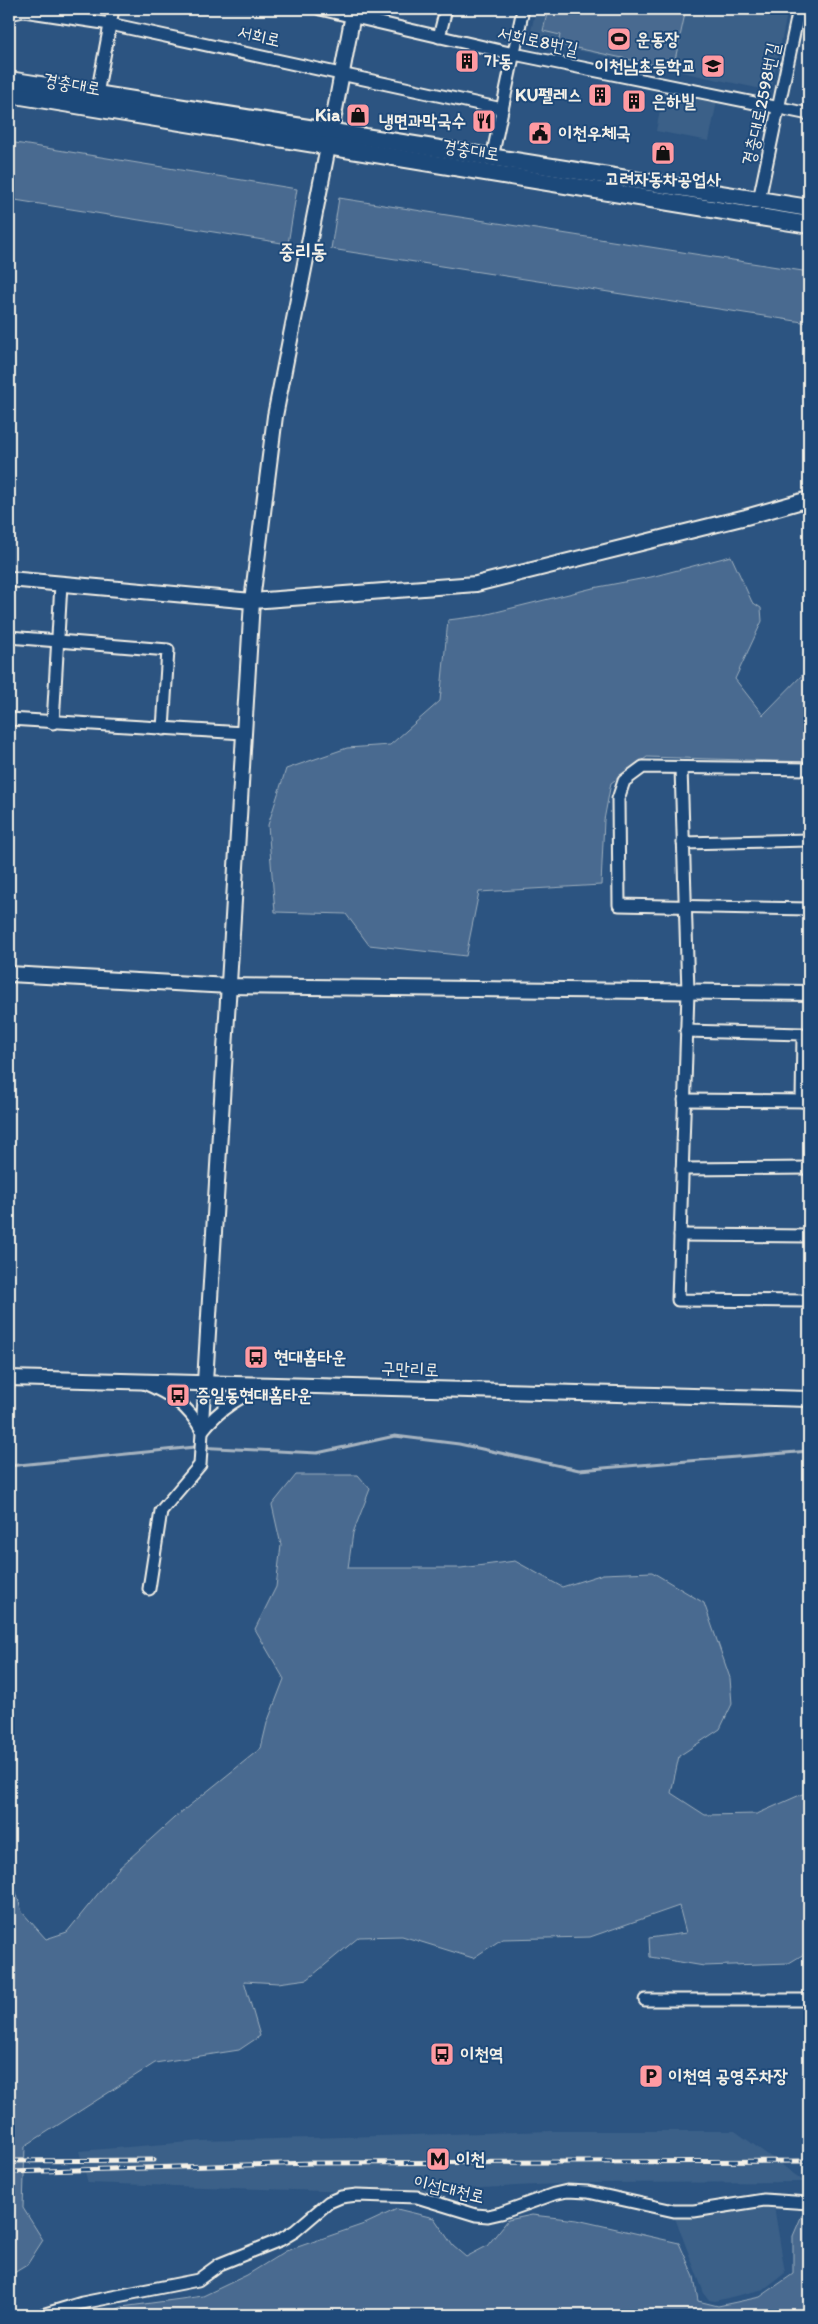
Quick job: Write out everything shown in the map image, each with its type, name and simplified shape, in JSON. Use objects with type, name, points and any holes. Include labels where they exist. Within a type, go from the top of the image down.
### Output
[{"type":"main road","name":"경충대로","points":[[9,80],[809,208]]},
{"type":"main road","name":"경충대로","points":[[9,94],[809,225]]},
{"type":"street","points":[[97,94],[112,9]]},
{"type":"street","name":"서희로8번길","points":[[320,9],[353,13],[514,54],[809,114]]},
{"type":"street","points":[[439,36],[446,9]]},
{"type":"street","points":[[492,158],[523,9]]},
{"type":"street","name":"서희로","points":[[9,14],[24,11],[110,24],[341,72],[502,109]]},
{"type":"street","points":[[331,131],[353,13]]},
{"type":"street","name":"경충대로2598번길","points":[[759,200],[802,13]]},
{"type":"street","points":[[149,1589],[161,1511],[200,1465],[201,1460],[252,601],[275,416],[328,147]]},
{"type":"street","points":[[9,579],[252,601],[476,584],[746,517],[809,499]]},
{"type":"street","points":[[53,723],[61,584]]},
{"type":"street","points":[[9,637],[168,650],[164,728]]},
{"type":"street","points":[[9,719],[244,733]]},
{"type":"street","points":[[809,769],[643,767],[624,781],[618,799],[619,905],[809,910]]},
{"type":"street","points":[[681,768],[688,992],[678,1300],[809,1301]]},
{"type":"street","points":[[683,842],[809,840]]},
{"type":"street","points":[[9,974],[229,986],[809,993]]},
{"type":"street","points":[[684,1100],[806,1101],[803,1034],[686,1031]]},
{"type":"street","points":[[682,1169],[809,1168]]},
{"type":"street","points":[[680,1235],[809,1236]]},
{"type":"street","name":"구만리로","points":[[9,1378],[809,1400]]},
{"type":"street","points":[[140,1381],[168,1393],[194,1417],[202,1431]]},
{"type":"street","points":[[202,1431],[213,1417],[227,1406],[242,1396],[270,1384]]},
{"type":"street","points":[[645,2000],[809,2000]]},
{"type":"street","name":"이섭대천로","points":[[42,2315],[82,2302],[198,2280],[220,2264],[280,2240],[295,2231],[320,2208],[341,2197],[357,2195],[417,2197],[476,2215],[488,2216],[567,2191],[588,2192],[674,2211],[694,2211],[764,2200],[809,2203]]},
{"type":"shaded area","name":"이천남초등학교","points":[[536,9],[788,9],[771,91],[529,40]]},
{"type":"shaded area","name":"운동장","points":[[548,9],[686,9],[673,69],[558,44],[560,35],[543,31]]},
{"type":"shaded area","points":[[664,90],[717,101],[709,141],[656,131]]},
{"type":"shaded area","points":[[9,142],[297,189],[288,244],[9,199]]},
{"type":"shaded area","points":[[339,198],[809,272],[809,323],[331,249]]},
{"type":"shaded area","points":[[731,556],[752,602],[761,608],[762,621],[735,679],[763,715],[809,668],[809,762],[647,757],[611,783],[604,820],[601,885],[479,892],[466,956],[369,945],[346,914],[275,912],[268,825],[286,769],[347,748],[390,745],[440,701],[448,620],[480,616],[593,588],[651,577]]},
{"type":"shaded area","points":[[296,1475],[358,1475],[370,1489],[353,1533],[348,1568],[461,1568],[515,1561],[562,1587],[603,1574],[652,1572],[704,1603],[730,1678],[732,1704],[720,1729],[679,1756],[671,1793],[705,1815],[757,1814],[809,1791],[809,1951],[789,1963],[704,1966],[650,1957],[649,1938],[686,1933],[679,1906],[590,1937],[502,1939],[473,1958],[402,1936],[359,1937],[308,1979],[278,1983],[244,1981],[260,2036],[239,2050],[155,2063],[25,2146],[23,2208],[43,2240],[27,2265],[9,2276],[9,1869],[22,1912],[46,1939],[67,1932],[118,1869],[174,1818],[261,1748],[267,1723],[284,1679],[255,1629],[276,1587],[281,1545],[272,1505]]},
{"type":"shaded area","points":[[551,2131],[735,2131],[805,2182],[577,2183],[383,2193],[88,2183],[79,2151],[202,2141]]},
{"type":"shaded area","points":[[759,2202],[774,2206],[785,2273],[764,2289],[715,2301],[709,2300],[704,2293],[675,2218]]},
{"type":"shaded area","points":[[397,2209],[434,2218],[453,2246],[466,2257],[487,2246],[508,2220],[532,2215],[577,2220],[679,2243],[694,2277],[698,2301],[718,2306],[760,2297],[793,2274],[793,2236],[802,2215],[809,2217],[809,2315],[104,2315],[122,2307],[203,2296],[247,2275],[286,2251],[367,2223]]},
{"type":"waterway","points":[[9,1466],[195,1447],[317,1453],[395,1436],[459,1444],[579,1470],[809,1451]]},
{"type":"railway","points":[[9,2161],[154,2160]]},
{"type":"railway","points":[[9,2172],[311,2163],[809,2161]]},
{"type":"place","name":"운동장","points":[[619,39]]},
{"type":"place","name":"가동","points":[[467,61]]},
{"type":"place","name":"이천남초등학교","points":[[713,66]]},
{"type":"place","name":"KU펠레스","points":[[600,95]]},
{"type":"place","name":"은하빌","points":[[634,101]]},
{"type":"place","name":"Kia","points":[[358,115]]},
{"type":"place","name":"냉면과막국수","points":[[484,121]]},
{"type":"place","name":"이천우체국","points":[[540,133]]},
{"type":"place","name":"고려자동차공업사","points":[[663,153]]},
{"type":"place","name":"현대홈타운","points":[[256,1357]]},
{"type":"place","name":"증일동현대홈타운","points":[[178,1395]]},
{"type":"place","name":"이천역","points":[[442,2054]]},
{"type":"place","name":"이천역 공영주차장","points":[[651,2076]]},
{"type":"place","name":"이천","points":[[438,2159]]},
{"type":"district","name":"중리동","points":[[303,251]]}]
